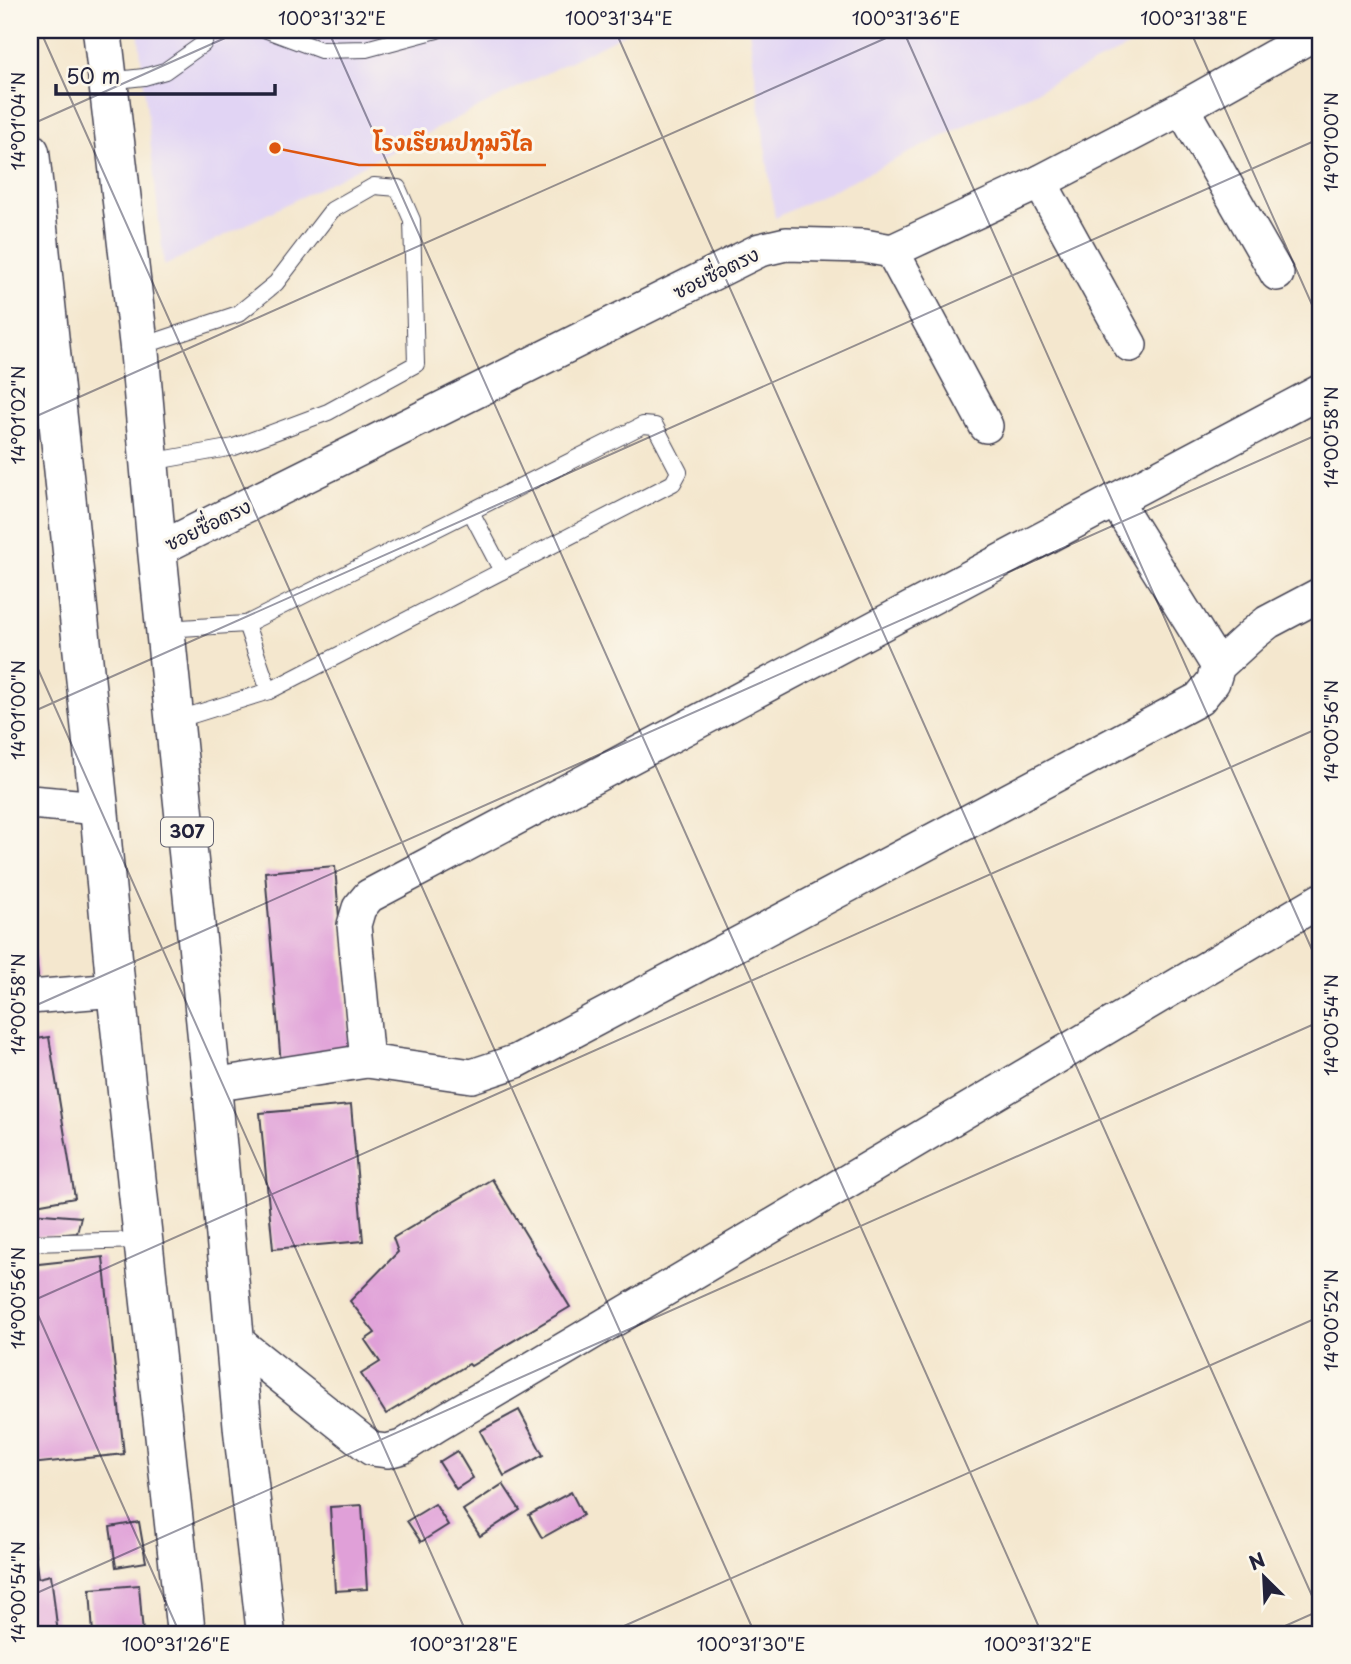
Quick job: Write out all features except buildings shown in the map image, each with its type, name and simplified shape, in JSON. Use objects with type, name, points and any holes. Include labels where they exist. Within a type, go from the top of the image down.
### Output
[{"type":"main road","name":"307","points":[[102,30],[139,347],[212,1085],[243,1432],[265,1634]]},
{"type":"main road","points":[[30,152],[32,197],[186,1634]]},
{"type":"street","points":[[986,426],[892,251],[1040,182],[1321,30]]},
{"type":"street","points":[[1182,107],[1277,274]]},
{"type":"street","points":[[1040,182],[1130,345]]},
{"type":"street","name":"ซอยซื่อตรง","points":[[158,550],[760,250],[786,244],[864,246],[892,251]]},
{"type":"street","points":[[367,1061],[354,925],[359,908],[369,896],[1321,391]]},
{"type":"street","points":[[1115,500],[1218,666]]},
{"type":"street","points":[[212,1085],[367,1061],[472,1076],[517,1061],[1199,699],[1213,682],[1218,666],[1268,622],[1321,594]]},
{"type":"street","points":[[30,802],[99,808]]},
{"type":"street","points":[[235,1340],[372,1450],[387,1451],[402,1447],[1321,900]]},
{"type":"street","points":[[30,997],[116,990]]},
{"type":"lane","points":[[107,80],[144,77],[165,71],[203,44],[209,30]]},
{"type":"lane","points":[[267,30],[321,50],[366,49],[437,30]]},
{"type":"lane","points":[[139,347],[238,314],[276,283],[332,210],[374,186],[398,188],[412,220],[416,364],[328,412],[234,447],[150,462]]},
{"type":"lane","points":[[166,629],[246,624],[643,425],[655,426],[679,472],[673,483],[269,691],[175,720]]},
{"type":"lane","points":[[471,512],[502,571]]},
{"type":"lane","points":[[246,624],[269,691]]},
{"type":"lane","points":[[30,1243],[143,1240]]},
{"type":"shaded area","points":[[138,30],[632,30],[164,266]]},
{"type":"shaded area","points":[[749,30],[1146,30],[1148,37],[775,218]]},
{"type":"place","name":"โรงเรียนปทุมวิไล","points":[[275,148]]}]
